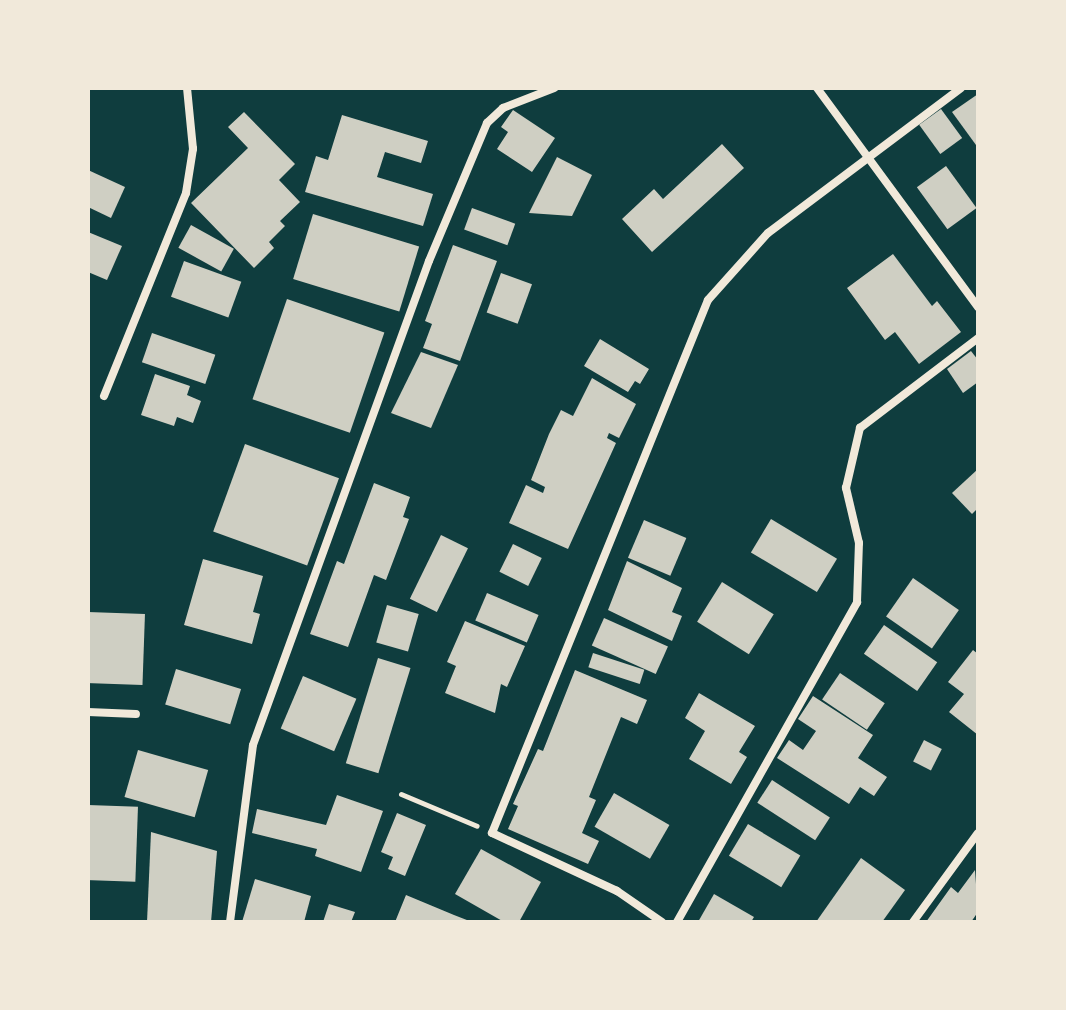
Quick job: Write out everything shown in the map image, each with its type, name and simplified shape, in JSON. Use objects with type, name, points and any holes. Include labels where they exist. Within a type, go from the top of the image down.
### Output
[{"type":"street","points":[[104,396],[186,193],[193,149],[187,88]]},
{"type":"street","points":[[230,922],[253,745],[429,261],[487,123],[503,108],[554,88]]},
{"type":"street","points":[[817,88],[978,307]]},
{"type":"street","points":[[662,922],[617,891],[492,833],[708,300],[751,248],[961,88]]},
{"type":"street","points":[[677,922],[857,602],[859,543],[846,488],[860,428],[978,338]]},
{"type":"street","points":[[88,712],[136,714]]},
{"type":"street","points":[[913,922],[978,833]]},
{"type":"path","points":[[401,794],[492,833]]},
{"type":"building","points":[[978,94],[978,144],[976,145],[952,112]]},
{"type":"building","points":[[941,109],[962,138],[940,154],[919,125]]},
{"type":"building","points":[[513,110],[555,138],[532,172],[497,149],[508,132],[501,127]]},
{"type":"building","points":[[244,112],[295,164],[279,180],[300,202],[280,221],[285,226],[269,242],[274,248],[254,268],[191,203],[248,148],[228,127]]},
{"type":"building","points":[[342,115],[428,141],[421,163],[385,152],[377,177],[433,194],[423,226],[305,192],[316,156],[328,160]]},
{"type":"building","points":[[722,144],[744,168],[652,252],[622,219],[654,189],[663,199]]},
{"type":"building","points":[[557,157],[592,175],[572,216],[529,213]]},
{"type":"building","points":[[946,166],[977,208],[947,229],[917,187]]},
{"type":"building","points":[[88,170],[125,187],[111,218],[88,207]]},
{"type":"building","points":[[472,208],[515,224],[507,245],[464,230]]},
{"type":"building","points":[[313,214],[419,246],[399,311],[293,279]]},
{"type":"building","points":[[191,225],[234,249],[221,271],[178,248]]},
{"type":"building","points":[[88,232],[122,246],[107,280],[88,272]]},
{"type":"building","points":[[453,245],[497,261],[460,361],[423,348],[432,324],[425,321]]},
{"type":"building","points":[[893,254],[932,306],[937,301],[961,332],[919,364],[895,332],[885,340],[847,288]]},
{"type":"building","points":[[184,261],[241,282],[228,318],[171,297]]},
{"type":"building","points":[[501,273],[532,284],[518,324],[487,312]]},
{"type":"building","points":[[287,299],[384,333],[350,433],[252,399]]},
{"type":"building","points":[[152,333],[215,355],[205,384],[142,362]]},
{"type":"building","points":[[600,339],[649,369],[640,384],[635,381],[628,392],[584,366]]},
{"type":"building","points":[[971,351],[978,360],[978,382],[963,393],[947,369]]},
{"type":"building","points":[[421,352],[458,365],[431,428],[391,413]]},
{"type":"building","points":[[155,374],[190,386],[187,395],[201,401],[193,423],[177,417],[174,426],[141,415]]},
{"type":"building","points":[[592,378],[636,404],[619,438],[609,433],[607,438],[616,443],[568,549],[509,523],[526,485],[543,493],[545,487],[531,480],[549,434],[561,410],[573,416]]},
{"type":"building","points":[[245,444],[339,478],[307,566],[213,531]]},
{"type":"building","points":[[978,469],[978,508],[972,514],[952,493]]},
{"type":"building","points":[[374,483],[410,497],[403,517],[409,519],[386,580],[374,575],[348,647],[310,634],[337,561],[344,564]]},
{"type":"building","points":[[771,519],[837,559],[817,592],[751,552]]},
{"type":"building","points":[[644,520],[686,538],[670,576],[628,558]]},
{"type":"building","points":[[441,535],[468,548],[437,612],[410,599]]},
{"type":"building","points":[[513,544],[542,558],[528,586],[499,572]]},
{"type":"building","points":[[203,559],[263,576],[253,612],[260,614],[252,644],[184,625]]},
{"type":"building","points":[[627,561],[682,588],[672,612],[682,616],[672,641],[608,610]]},
{"type":"building","points":[[913,578],[959,610],[932,649],[886,617]]},
{"type":"building","points":[[722,582],[774,614],[749,654],[697,622]]},
{"type":"building","points":[[487,593],[539,615],[527,642],[475,621]]},
{"type":"building","points":[[387,605],[419,614],[408,652],[376,642]]},
{"type":"building","points":[[88,612],[145,614],[142,685],[88,683]]},
{"type":"building","points":[[604,618],[668,646],[656,674],[592,645]]},
{"type":"building","points":[[465,621],[525,646],[507,687],[501,684],[495,713],[445,693],[456,666],[447,662]]},
{"type":"building","points":[[884,625],[937,662],[917,691],[864,654]]},
{"type":"building","points":[[973,650],[978,654],[978,735],[949,712],[964,694],[948,682]]},
{"type":"building","points":[[593,653],[644,670],[640,684],[588,667]]},
{"type":"building","points":[[378,658],[411,668],[378,773],[346,763]]},
{"type":"building","points":[[176,669],[241,689],[230,724],[165,704]]},
{"type":"building","points":[[575,670],[647,700],[637,724],[621,717],[589,797],[596,800],[582,833],[599,841],[588,864],[508,829],[518,806],[513,804],[538,749],[543,751]]},
{"type":"building","points":[[840,673],[885,703],[867,730],[822,700]]},
{"type":"building","points":[[303,676],[356,699],[334,751],[281,728]]},
{"type":"building","points":[[699,693],[755,726],[739,752],[747,757],[731,784],[689,759],[705,731],[685,718]]},
{"type":"building","points":[[813,696],[873,735],[858,758],[887,777],[874,796],[860,787],[849,804],[777,758],[789,740],[803,750],[816,731],[798,719]]},
{"type":"building","points":[[924,740],[942,749],[931,770],[913,761]]},
{"type":"building","points":[[138,750],[208,770],[195,817],[124,797]]},
{"type":"building","points":[[772,780],[830,818],[815,840],[757,803]]},
{"type":"building","points":[[614,793],[669,825],[650,859],[594,827]]},
{"type":"building","points":[[337,795],[383,811],[361,872],[315,856],[317,849],[252,833],[257,809],[326,825]]},
{"type":"building","points":[[88,805],[138,807],[135,882],[88,880]]},
{"type":"building","points":[[397,813],[426,825],[405,876],[388,869],[393,857],[381,852]]},
{"type":"building","points":[[748,824],[800,855],[781,887],[729,856]]},
{"type":"building","points":[[151,832],[217,851],[211,922],[147,922]]},
{"type":"building","points":[[481,849],[541,882],[519,922],[504,922],[455,894]]},
{"type":"building","points":[[861,858],[905,890],[882,922],[816,922]]},
{"type":"building","points":[[975,870],[978,912],[971,922],[926,922],[951,887],[958,893]]},
{"type":"building","points":[[255,879],[311,896],[304,922],[242,922]]},
{"type":"building","points":[[714,894],[754,917],[751,922],[698,922]]},
{"type":"building","points":[[406,895],[454,915],[472,922],[395,922]]},
{"type":"building","points":[[329,904],[355,912],[351,922],[323,922]]}]
